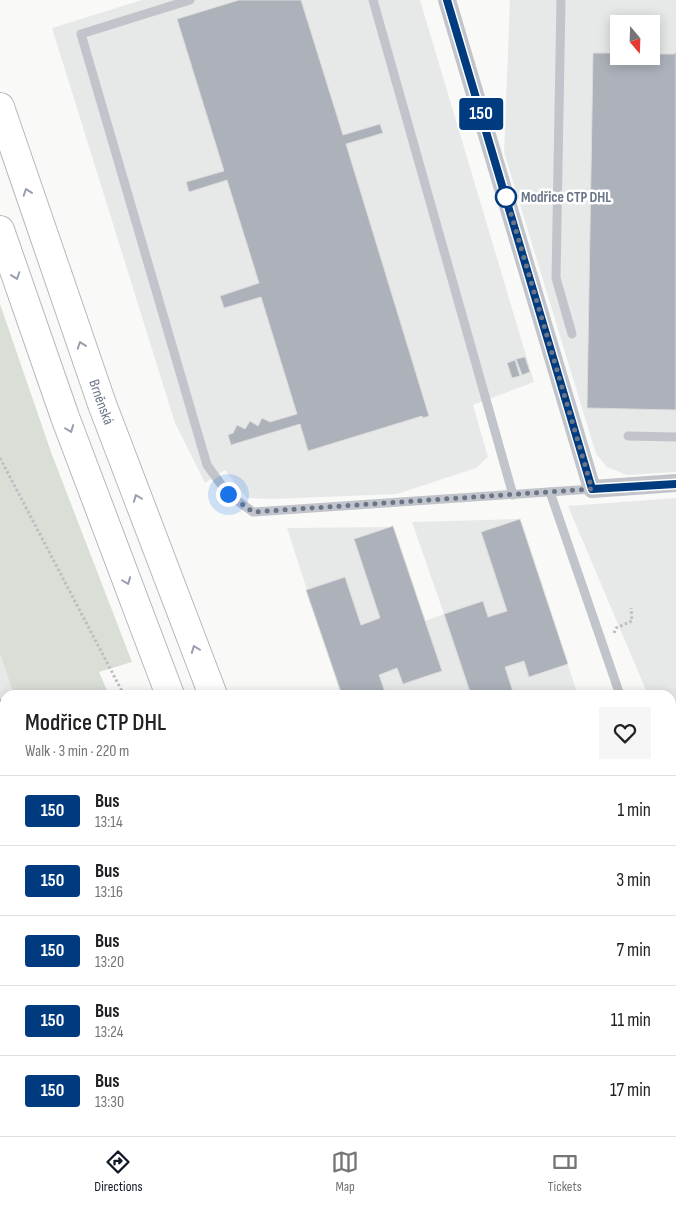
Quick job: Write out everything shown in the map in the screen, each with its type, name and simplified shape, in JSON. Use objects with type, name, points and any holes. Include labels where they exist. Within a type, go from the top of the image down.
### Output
[{"type":"highway","name":"Brněnská","points":[[0,107],[102,404],[210,690]]},
{"type":"highway","points":[[0,230],[65,417],[168,690]]},
{"type":"street","points":[[447,0],[592,489],[676,484]]},
{"type":"lane","points":[[190,0],[81,34],[207,465],[228,494],[253,512],[592,489]]},
{"type":"lane","points":[[373,0],[513,495]]},
{"type":"lane","points":[[561,0],[556,278],[572,334]]},
{"type":"lane","points":[[628,436],[676,436]]},
{"type":"lane","points":[[550,492],[618,690]]},
{"type":"path","points":[[0,458],[121,690]]},
{"type":"path","points":[[612,638],[616,628],[632,621],[630,608]]},
{"type":"shaded area","points":[[142,0],[420,0],[534,382],[473,405],[488,457],[476,468],[397,494],[272,499],[247,498],[225,470],[205,483],[175,423],[52,28]]},
{"type":"shaded area","points":[[510,0],[676,0],[676,472],[627,475],[607,467],[596,454],[504,152]]},
{"type":"shaded area","points":[[0,304],[51,452],[132,662],[99,672],[107,690],[12,690],[0,654]]},
{"type":"shaded area","points":[[676,498],[676,690],[646,690],[568,506]]},
{"type":"shaded area","points":[[519,519],[576,690],[339,690],[287,528],[393,527],[425,621],[444,614],[412,522]]},
{"type":"shaded area","points":[[0,654],[12,690],[0,690]]},
{"type":"building","points":[[239,0],[301,0],[343,135],[380,124],[383,133],[346,144],[429,416],[423,418],[422,416],[308,451],[300,424],[231,445],[228,435],[233,433],[237,425],[245,429],[250,421],[258,426],[262,418],[270,422],[297,414],[261,297],[224,308],[220,296],[259,283],[227,180],[189,192],[186,182],[224,171],[177,19]]},
{"type":"building","points":[[676,52],[676,410],[587,408],[593,53],[610,53],[610,65],[660,65],[660,54],[674,54]]},
{"type":"building","points":[[525,357],[530,372],[522,375],[516,359]]},
{"type":"building","points":[[515,360],[520,376],[512,378],[507,363]]},
{"type":"building","points":[[520,519],[568,664],[529,677],[524,661],[505,667],[512,690],[469,690],[444,614],[483,601],[488,617],[507,611],[481,532]]},
{"type":"building","points":[[393,526],[442,671],[403,684],[397,668],[379,675],[384,690],[340,690],[306,590],[345,577],[361,625],[380,618],[354,539]]},
{"type":"bus line","name":"150","points":[[447,0],[592,489],[676,484]]},
{"type":"place","name":"Modřice CTP DHL","points":[[506,197]]},
{"type":"route","points":[[228,494],[253,512],[592,489],[504,190],[506,197]]}]
